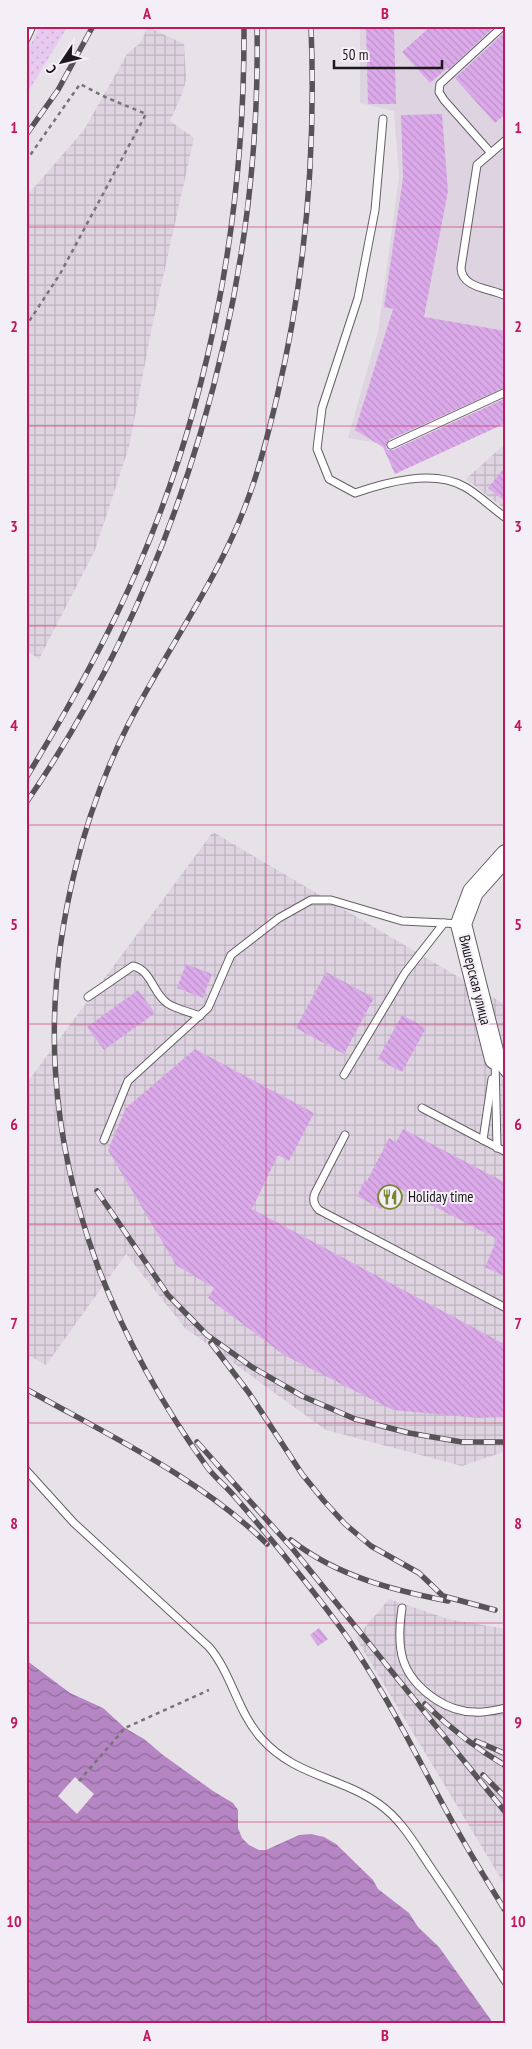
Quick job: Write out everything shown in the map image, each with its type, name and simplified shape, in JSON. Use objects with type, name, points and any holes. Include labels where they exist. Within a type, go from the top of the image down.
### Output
[{"type":"street","name":"Вишерская улица","points":[[500,1066],[453,924],[473,892],[506,854]]},
{"type":"lane","points":[[26,39],[32,26]]},
{"type":"lane","points":[[491,152],[439,92],[440,84],[503,26]]},
{"type":"lane","points":[[383,119],[375,210],[358,298],[322,408],[317,449],[329,479],[355,492],[389,481],[434,478],[464,486],[506,518]]},
{"type":"lane","points":[[506,140],[477,165],[461,274],[469,283],[506,295]]},
{"type":"lane","points":[[391,445],[506,392]]},
{"type":"lane","points":[[104,1140],[128,1081],[208,1008],[232,955],[279,918],[311,900],[331,900],[402,921],[453,924]]},
{"type":"lane","points":[[344,1075],[404,973],[453,924]]},
{"type":"lane","points":[[88,998],[133,966],[145,973],[166,1003],[200,1016]]},
{"type":"lane","points":[[483,1140],[500,1066]]},
{"type":"lane","points":[[497,1148],[500,1066]]},
{"type":"lane","points":[[422,1108],[506,1152]]},
{"type":"lane","points":[[344,1135],[315,1193],[313,1198],[315,1206],[319,1210],[506,1308]]},
{"type":"lane","points":[[26,1470],[74,1523],[209,1647],[224,1668],[247,1718],[269,1746],[298,1767],[356,1790],[379,1804],[392,1815],[406,1831],[439,1879],[506,1982]]},
{"type":"lane","points":[[402,1608],[399,1639],[401,1653],[405,1667],[413,1681],[442,1703],[463,1711],[483,1712],[506,1708]]},
{"type":"path","points":[[26,161],[80,84],[146,114],[60,274],[26,326]]},
{"type":"path","points":[[79,1781],[125,1728],[209,1690]]},
{"type":"shaded area","points":[[40,26],[68,26],[26,95],[26,54]]},
{"type":"shaded area","points":[[360,26],[506,26],[506,385],[377,443],[348,438],[378,332],[399,177],[394,111],[360,103]]},
{"type":"shaded area","points":[[148,27],[184,44],[186,79],[183,92],[170,121],[194,138],[153,322],[129,447],[95,550],[39,659],[26,650],[26,197],[84,130],[127,54],[140,43]]},
{"type":"shaded area","points":[[506,443],[506,510],[466,479]]},
{"type":"shaded area","points":[[213,832],[506,1005],[506,1451],[462,1466],[326,1430],[185,1328],[126,1254],[46,1365],[26,1354],[26,1084]]},
{"type":"shaded area","points":[[389,1599],[448,1619],[506,1629],[506,1887],[356,1638]]},
{"type":"water","points":[[26,1660],[70,1693],[103,1708],[125,1728],[144,1739],[213,1791],[233,1803],[238,1810],[238,1828],[242,1838],[249,1845],[259,1850],[266,1850],[299,1835],[311,1834],[324,1837],[336,1844],[373,1880],[378,1889],[409,1913],[418,1927],[439,1947],[493,2023],[26,2023]]},
{"type":"pier","points":[[75,1777],[94,1794],[77,1814],[58,1796]]},
{"type":"building","points":[[366,26],[394,26],[396,104],[368,104]]},
{"type":"building","points":[[431,26],[495,26],[448,70],[447,68],[430,83],[402,52]]},
{"type":"building","points":[[506,31],[506,114],[495,123],[455,78]]},
{"type":"building","points":[[442,114],[448,191],[424,317],[506,331],[506,387],[389,440],[386,447],[388,450],[393,450],[506,398],[506,423],[395,474],[383,447],[355,430],[393,309],[384,307],[403,178],[401,115]]},
{"type":"building","points":[[506,466],[506,502],[488,488]]},
{"type":"building","points":[[186,964],[212,974],[203,998],[177,988]]},
{"type":"building","points":[[326,972],[374,998],[344,1054],[296,1028]]},
{"type":"building","points":[[138,990],[155,1013],[104,1050],[87,1027]]},
{"type":"building","points":[[402,1015],[426,1028],[402,1072],[378,1059]]},
{"type":"building","points":[[195,1049],[314,1113],[289,1161],[278,1155],[252,1209],[506,1345],[506,1417],[478,1418],[393,1410],[284,1355],[208,1298],[214,1288],[176,1265],[108,1150],[126,1108]]},
{"type":"building","points":[[403,1129],[506,1183],[506,1277],[485,1267],[497,1239],[397,1187],[390,1199],[387,1198],[381,1209],[357,1196],[365,1180],[367,1181],[389,1138],[396,1142]]},
{"type":"building","points":[[319,1628],[328,1639],[318,1646],[310,1635]]},
{"type":"railway","points":[[26,135],[58,90],[93,26]]},
{"type":"railway","points":[[26,778],[85,676],[125,597],[163,505],[185,439],[204,372],[219,304],[230,235],[243,96],[244,26]]},
{"type":"railway","points":[[26,803],[80,717],[127,625],[168,530],[201,432],[226,332],[245,230],[255,128],[257,26]]},
{"type":"railway","points":[[311,26],[312,120],[307,213],[295,305],[277,397],[257,472],[237,526],[208,584],[128,725],[104,778],[85,833],[64,921],[57,972],[54,1021],[55,1070],[60,1119],[69,1168],[98,1267],[132,1345],[160,1395],[213,1475],[232,1493],[292,1564],[345,1634],[375,1680],[459,1834],[506,1912]]},
{"type":"railway","points":[[97,1191],[168,1295],[207,1335],[252,1367],[302,1396],[355,1419],[409,1433],[462,1442],[506,1442]]},
{"type":"railway","points":[[211,1343],[249,1393],[302,1474],[345,1524],[371,1546],[419,1573],[443,1596],[495,1610]]},
{"type":"railway","points":[[26,1389],[121,1441],[183,1478],[213,1498],[267,1544]]},
{"type":"railway","points":[[197,1442],[292,1548],[506,1813]]},
{"type":"railway","points":[[291,1540],[327,1563],[366,1580],[406,1592],[448,1601]]},
{"type":"railway","points":[[425,1704],[463,1737],[506,1766]]},
{"type":"railway","points":[[476,1741],[506,1754]]},
{"type":"railway","points":[[483,1775],[506,1798]]},
{"type":"place","name":"Holiday time","points":[[390,1197]]}]
